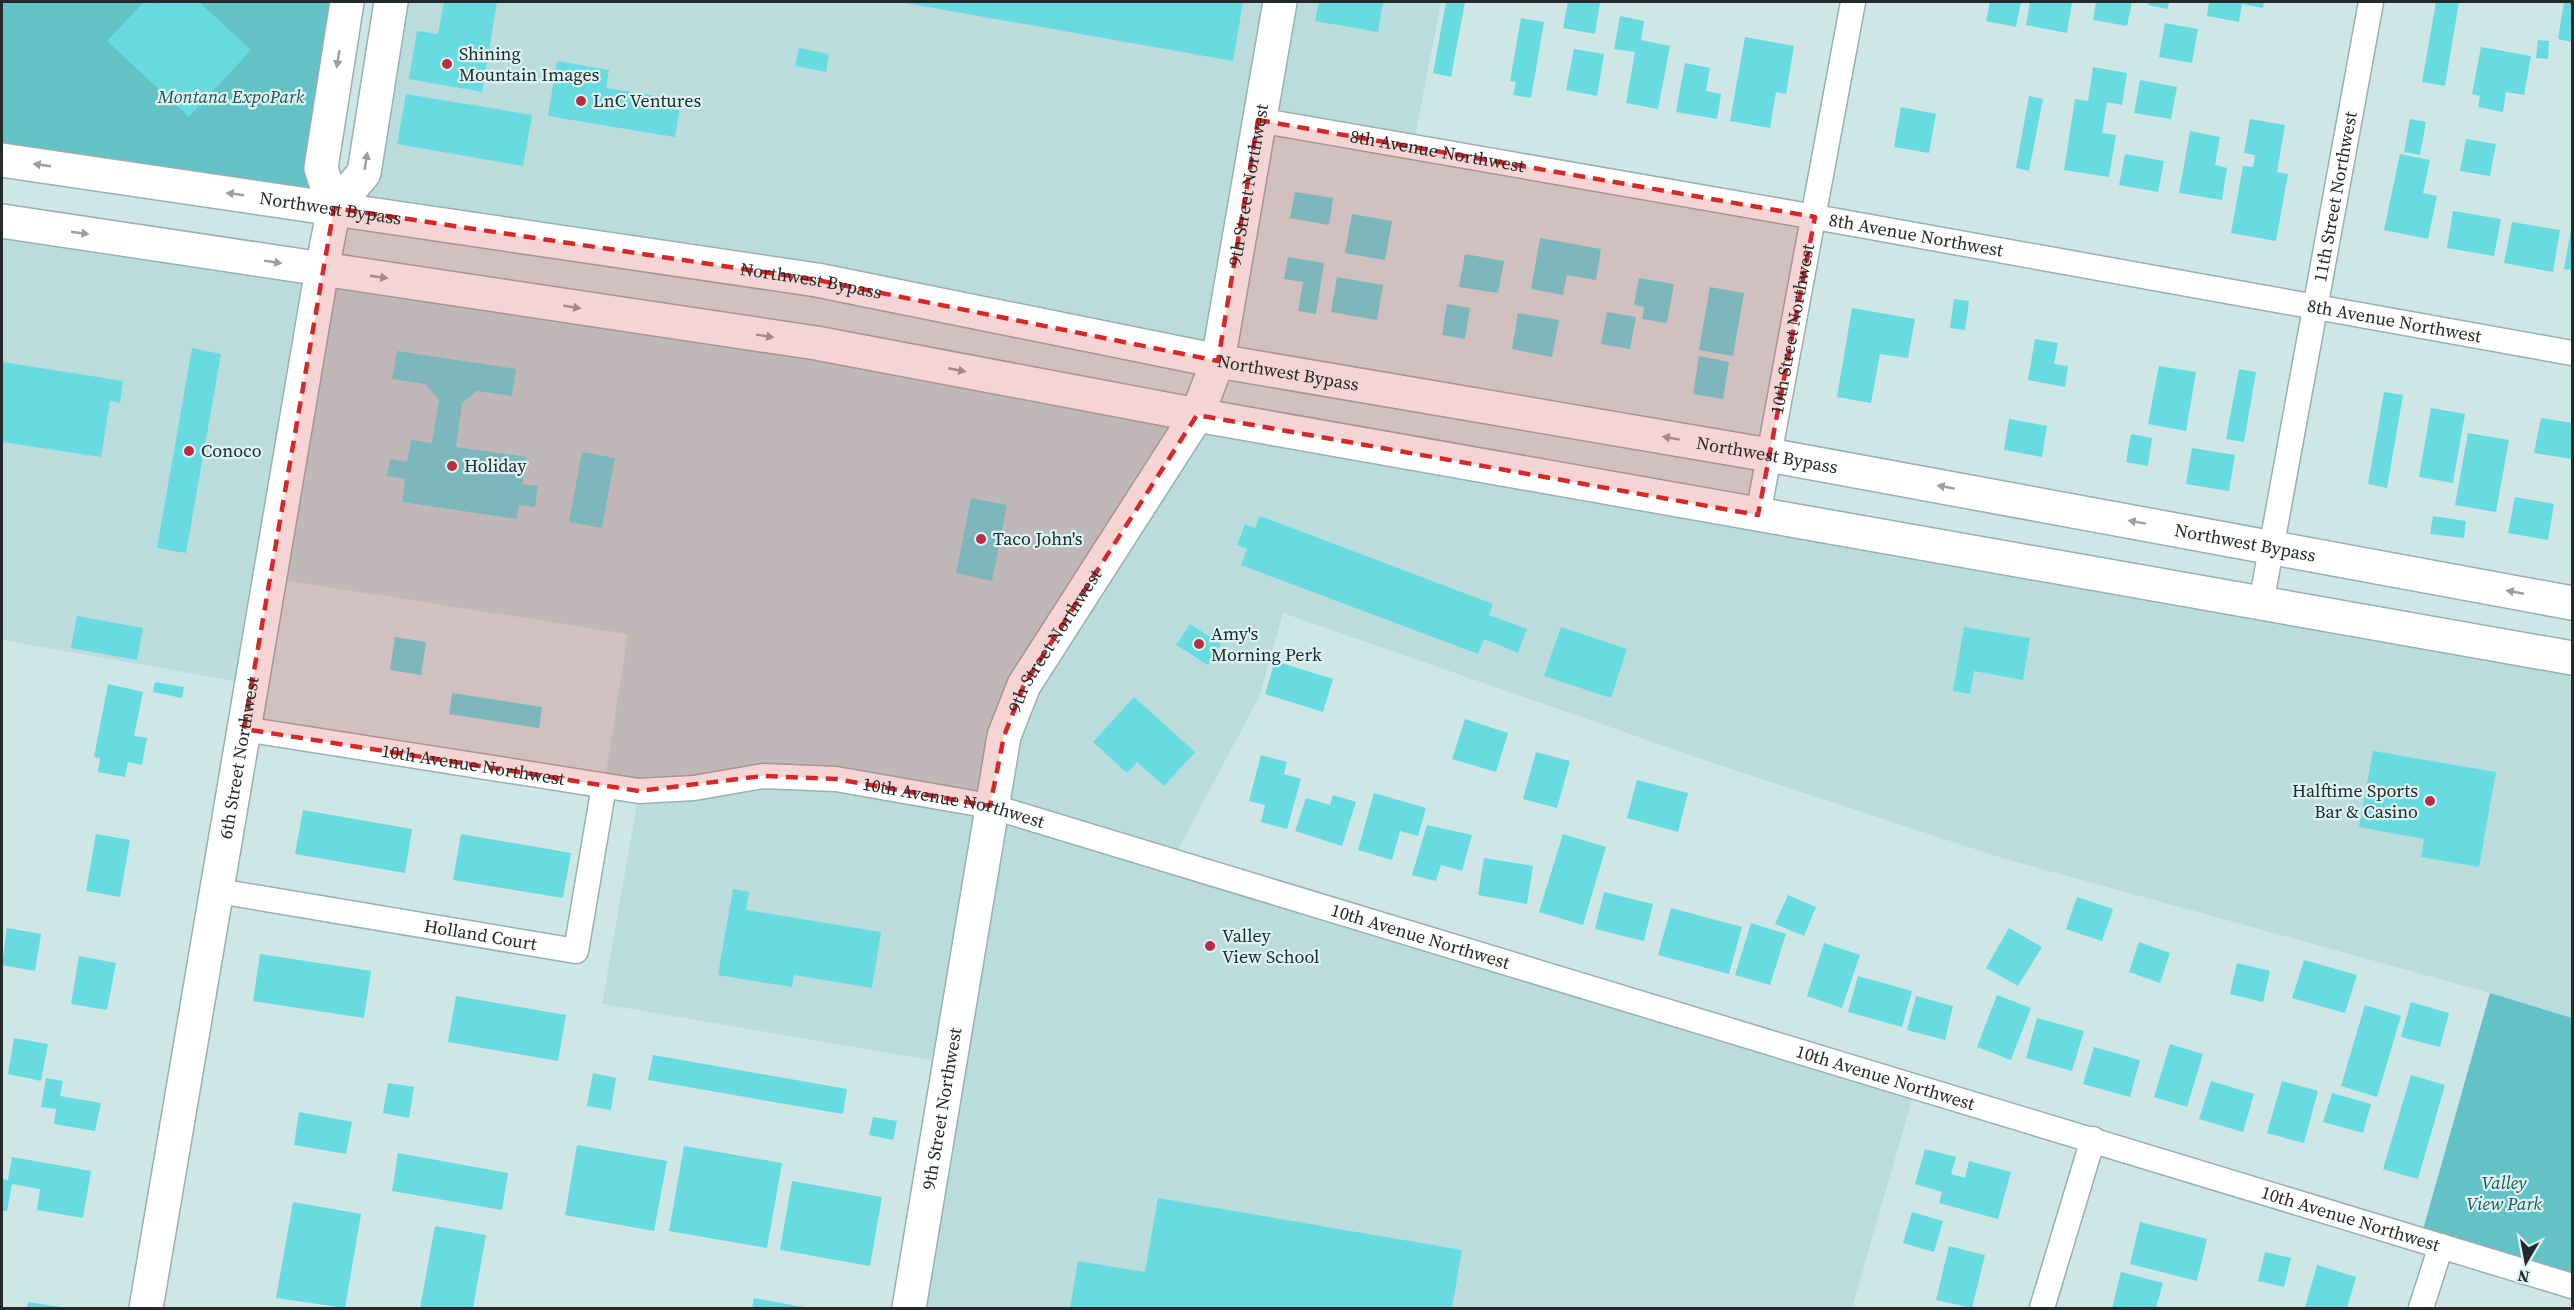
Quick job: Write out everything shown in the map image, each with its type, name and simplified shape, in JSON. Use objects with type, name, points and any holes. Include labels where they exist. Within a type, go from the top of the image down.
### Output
[{"type":"main road","points":[[334,208],[321,168],[347,2]]},
{"type":"main road","name":"6th Street Northwest","points":[[146,1308],[321,269],[334,208],[364,173],[392,2]]},
{"type":"main road","name":"9th Street Northwest","points":[[909,1308],[990,806],[1004,736],[1024,685],[1197,415],[1218,361],[1280,2]]},
{"type":"main road","name":"Northwest Bypass","points":[[2,160],[817,280],[1218,361],[1769,455],[2572,603]]},
{"type":"main road","points":[[2,221],[816,343],[1197,415],[2572,658]]},
{"type":"street","name":"10th Street Northwest","points":[[1758,515],[1853,2]]},
{"type":"street","name":"11th Street Northwest","points":[[2261,604],[2371,2]]},
{"type":"street","name":"8th Avenue Northwest","points":[[1258,120],[2314,305],[2572,353]]},
{"type":"street","name":"10th Avenue Northwest","points":[[244,729],[639,791],[694,788],[763,776],[836,779],[990,806],[2572,1286]]},
{"type":"street","name":"Holland Court","points":[[218,891],[576,951],[604,786]]},
{"type":"street","points":[[2042,1308],[2093,1139]]},
{"type":"street","points":[[2421,1308],[2441,1246]]},
{"type":"highlighted area","points":[[1258,120],[1815,217],[1758,515],[1197,415],[1024,685],[1004,736],[990,806],[836,779],[763,776],[639,791],[244,729],[334,208],[817,280],[1218,361]]},
{"type":"shaded area","points":[[391,2],[1441,2],[1413,147],[1258,121],[1218,361],[334,208],[364,173]]},
{"type":"shaded area","points":[[2,221],[2572,658],[2572,1018],[2490,993],[2002,858],[1713,763],[1283,613],[1259,697],[1172,861],[1916,1086],[1852,1308],[909,1308],[948,1063],[602,1004],[639,792],[604,786],[628,634],[270,578],[252,684],[2,640]]},
{"type":"green space","name":"Montana ExpoPark","points":[[2,2],[347,2],[334,208],[2,160]]},
{"type":"green space","name":"Valley View Park","points":[[2490,993],[2572,1018],[2572,1286],[2420,1240]]},
{"type":"building","points":[[144,2],[154,4],[156,2],[199,2],[251,50],[189,117],[107,41]]},
{"type":"building","points":[[444,2],[497,2],[482,92],[409,79],[417,31],[438,34]]},
{"type":"building","points":[[900,2],[1243,2],[1233,61]]},
{"type":"building","points":[[1319,2],[1383,2],[1378,32],[1315,21]]},
{"type":"building","points":[[1446,2],[1465,2],[1451,77],[1433,73]]},
{"type":"building","points":[[1568,2],[1600,3],[1595,34],[1563,28]]},
{"type":"building","points":[[1990,2],[2021,2],[2016,27],[1986,21]]},
{"type":"building","points":[[2030,2],[2072,2],[2067,33],[2026,25]]},
{"type":"building","points":[[2096,2],[2132,2],[2127,26],[2093,20]]},
{"type":"building","points":[[2149,2],[2169,2],[2168,9],[2148,5]]},
{"type":"building","points":[[2209,2],[2264,2],[2263,8],[2242,4],[2239,22],[2207,16]]},
{"type":"building","points":[[2436,2],[2459,2],[2445,86],[2422,82]]},
{"type":"building","points":[[2564,2],[2572,2],[2572,42],[2558,39]]},
{"type":"building","points":[[1620,16],[1644,21],[1641,40],[1670,46],[1658,109],[1626,103],[1635,52],[1614,49]]},
{"type":"building","points":[[1521,18],[1544,22],[1531,98],[1513,95],[1516,82],[1510,81]]},
{"type":"building","points":[[2165,23],[2198,29],[2192,63],[2159,57]]},
{"type":"building","points":[[1745,37],[1794,46],[1786,94],[1776,92],[1770,128],[1730,121]]},
{"type":"building","points":[[2538,40],[2549,41],[2548,59],[2536,58]]},
{"type":"building","points":[[2481,47],[2531,56],[2524,95],[2506,92],[2503,112],[2478,107],[2480,96],[2472,94]]},
{"type":"building","points":[[799,48],[829,54],[826,72],[795,66]]},
{"type":"building","points":[[1574,49],[1604,54],[1597,96],[1566,90]]},
{"type":"building","points":[[557,61],[609,70],[606,88],[681,100],[675,137],[548,116]]},
{"type":"building","points":[[1685,63],[1710,68],[1706,91],[1721,94],[1717,119],[1676,112]]},
{"type":"building","points":[[2093,67],[2127,73],[2122,105],[2107,102],[2102,133],[2116,135],[2109,177],[2064,170],[2075,99],[2088,101]]},
{"type":"building","points":[[2140,80],[2177,87],[2171,119],[2134,113]]},
{"type":"building","points":[[406,94],[532,115],[523,166],[397,144]]},
{"type":"building","points":[[2029,96],[2043,99],[2029,171],[2016,168]]},
{"type":"building","points":[[1901,107],[1936,114],[1929,153],[1894,147]]},
{"type":"building","points":[[2250,119],[2285,125],[2277,172],[2288,174],[2276,241],[2231,233],[2243,166],[2253,167],[2255,155],[2244,153]]},
{"type":"building","points":[[2410,119],[2426,122],[2420,155],[2404,152]]},
{"type":"building","points":[[2190,131],[2220,137],[2215,165],[2227,168],[2222,200],[2179,193]]},
{"type":"building","points":[[2466,139],[2496,144],[2490,176],[2460,171]]},
{"type":"building","points":[[2125,154],[2164,161],[2158,192],[2119,185]]},
{"type":"building","points":[[2400,154],[2430,160],[2423,193],[2437,196],[2428,239],[2384,230]]},
{"type":"building","points":[[1295,192],[1333,198],[1329,225],[1290,218]]},
{"type":"building","points":[[2453,211],[2501,219],[2494,256],[2447,248]]},
{"type":"building","points":[[1352,214],[1392,221],[1385,260],[1345,253]]},
{"type":"building","points":[[2512,222],[2560,230],[2553,272],[2504,263]]},
{"type":"building","points":[[2572,230],[2572,270],[2564,269]]},
{"type":"building","points":[[1540,238],[1601,249],[1596,280],[1567,275],[1563,295],[1531,289]]},
{"type":"building","points":[[1465,254],[1504,261],[1498,293],[1459,287]]},
{"type":"building","points":[[1288,257],[1324,263],[1316,314],[1298,311],[1303,282],[1284,279]]},
{"type":"building","points":[[1337,277],[1383,285],[1377,320],[1331,312]]},
{"type":"building","points":[[1639,278],[1674,284],[1667,323],[1642,319],[1644,307],[1634,305]]},
{"type":"building","points":[[1710,287],[1744,293],[1733,356],[1699,350]]},
{"type":"building","points":[[1954,299],[1969,301],[1965,330],[1950,328]]},
{"type":"building","points":[[1447,304],[1470,308],[1465,339],[1442,335]]},
{"type":"building","points":[[1852,308],[1915,319],[1908,358],[1880,354],[1871,403],[1837,397]]},
{"type":"building","points":[[1607,312],[1636,317],[1630,349],[1601,344]]},
{"type":"building","points":[[1518,313],[1559,320],[1552,357],[1512,349]]},
{"type":"building","points":[[2035,339],[2058,343],[2054,364],[2068,366],[2065,387],[2028,380]]},
{"type":"building","name":"Conoco","points":[[192,348],[221,354],[186,553],[157,548]]},
{"type":"building","points":[[397,351],[516,369],[512,396],[477,391],[462,403],[456,447],[527,457],[522,484],[538,486],[535,507],[519,505],[517,519],[402,502],[405,479],[387,476],[390,459],[407,462],[411,440],[432,443],[439,400],[425,384],[392,379]]},
{"type":"building","points":[[1699,356],[1729,362],[1723,399],[1693,394]]},
{"type":"building","points":[[2,362],[123,381],[120,403],[110,401],[101,457],[2,442]]},
{"type":"building","points":[[2159,366],[2196,372],[2186,431],[2148,424]]},
{"type":"building","points":[[2239,369],[2256,372],[2244,442],[2226,439]]},
{"type":"building","points":[[2384,392],[2403,395],[2387,488],[2368,484]]},
{"type":"building","points":[[2431,408],[2465,414],[2453,483],[2419,477]]},
{"type":"building","points":[[2541,418],[2572,423],[2572,459],[2534,453]]},
{"type":"building","points":[[2009,419],[2047,426],[2042,457],[2004,450]]},
{"type":"building","points":[[2468,433],[2509,440],[2496,512],[2455,505]]},
{"type":"building","points":[[2131,434],[2152,438],[2148,466],[2126,462]]},
{"type":"building","points":[[2192,448],[2235,455],[2229,491],[2186,484]]},
{"type":"building","points":[[582,452],[615,458],[602,528],[569,522]]},
{"type":"building","points":[[2515,497],[2554,504],[2548,540],[2508,533]]},
{"type":"building","name":"Taco John's","points":[[971,498],[1007,505],[992,581],[956,573]]},
{"type":"building","points":[[1260,516],[1493,604],[1489,615],[1527,629],[1518,653],[1484,639],[1478,654],[1241,565],[1247,549],[1237,545],[1245,524],[1255,528]]},
{"type":"building","points":[[2433,516],[2466,521],[2464,538],[2430,534]]},
{"type":"building","points":[[77,616],[143,628],[137,660],[71,648]]},
{"type":"building","points":[[1190,624],[1221,644],[1208,665],[1176,645]]},
{"type":"building","points":[[1561,627],[1627,649],[1611,698],[1544,676]]},
{"type":"building","points":[[1964,627],[2030,638],[2023,680],[1974,671],[1970,694],[1953,691]]},
{"type":"building","points":[[395,637],[426,642],[421,675],[390,670]]},
{"type":"building","points":[[1275,661],[1333,679],[1323,712],[1265,694]]},
{"type":"building","points":[[155,682],[184,687],[182,698],[153,692]]},
{"type":"building","points":[[108,684],[143,692],[134,736],[147,738],[142,765],[128,762],[125,777],[98,772],[100,758],[94,757]]},
{"type":"building","points":[[452,693],[542,707],[539,728],[449,714]]},
{"type":"building","points":[[1134,697],[1195,752],[1164,786],[1137,762],[1127,773],[1093,742]]},
{"type":"building","points":[[1465,719],[1508,733],[1496,772],[1452,759]]},
{"type":"building","points":[[2373,751],[2496,772],[2479,867],[2421,857],[2424,839],[2359,827]]},
{"type":"building","points":[[1536,752],[1570,761],[1557,808],[1523,799]]},
{"type":"building","points":[[1261,755],[1287,762],[1284,774],[1301,779],[1287,829],[1261,822],[1265,805],[1249,801]]},
{"type":"building","points":[[1637,780],[1688,793],[1678,832],[1627,818]]},
{"type":"building","points":[[1374,793],[1426,808],[1418,836],[1400,831],[1392,860],[1358,850]]},
{"type":"building","points":[[1333,795],[1356,802],[1342,846],[1295,831],[1306,798],[1330,805]]},
{"type":"building","points":[[303,810],[412,829],[405,873],[295,854]]},
{"type":"building","points":[[1427,825],[1472,835],[1462,871],[1441,865],[1436,881],[1412,875]]},
{"type":"building","points":[[96,834],[130,840],[120,897],[86,891]]},
{"type":"building","points":[[461,834],[571,853],[563,898],[453,880]]},
{"type":"building","points":[[1563,834],[1606,847],[1583,925],[1539,912]]},
{"type":"building","points":[[1484,858],[1533,866],[1527,904],[1478,895]]},
{"type":"building","points":[[733,889],[749,892],[746,910],[881,932],[872,988],[794,975],[792,987],[718,975]]},
{"type":"building","points":[[1604,892],[1653,904],[1644,941],[1595,929]]},
{"type":"building","points":[[1788,895],[1816,907],[1804,936],[1775,924]]},
{"type":"building","points":[[2077,897],[2113,909],[2102,941],[2066,929]]},
{"type":"building","points":[[1671,908],[1742,927],[1729,974],[1658,955]]},
{"type":"building","points":[[1751,923],[1786,934],[1770,985],[1735,975]]},
{"type":"building","points":[[7,928],[41,934],[35,971],[2,965]]},
{"type":"building","points":[[2009,928],[2042,947],[2018,986],[1986,968]]},
{"type":"building","points":[[2139,942],[2170,953],[2160,983],[2129,972]]},
{"type":"building","points":[[1824,943],[1860,955],[1842,1008],[1807,996]]},
{"type":"building","points":[[260,954],[371,971],[364,1018],[253,1001]]},
{"type":"building","points":[[79,956],[116,963],[107,1010],[71,1004]]},
{"type":"building","points":[[2304,960],[2357,975],[2345,1013],[2292,998]]},
{"type":"building","points":[[2237,963],[2270,971],[2263,1002],[2230,994]]},
{"type":"building","points":[[1858,976],[1912,991],[1902,1027],[1848,1012]]},
{"type":"building","points":[[1997,995],[2031,1008],[2011,1060],[1977,1047]]},
{"type":"building","points":[[456,996],[566,1015],[558,1061],[448,1042]]},
{"type":"building","points":[[1916,996],[1953,1006],[1945,1040],[1907,1030]]},
{"type":"building","points":[[2411,1002],[2449,1013],[2440,1047],[2401,1037]]},
{"type":"building","points":[[2365,1005],[2401,1016],[2377,1097],[2341,1086]]},
{"type":"building","points":[[2037,1018],[2084,1031],[2072,1071],[2026,1058]]},
{"type":"building","points":[[14,1038],[48,1044],[41,1081],[8,1074]]},
{"type":"building","points":[[2170,1044],[2203,1054],[2187,1107],[2154,1097]]},
{"type":"building","points":[[2094,1047],[2140,1060],[2130,1097],[2083,1084]]},
{"type":"building","points":[[653,1055],[847,1089],[843,1114],[648,1080]]},
{"type":"building","points":[[593,1073],[616,1078],[611,1110],[587,1106]]},
{"type":"building","points":[[2411,1075],[2445,1085],[2418,1179],[2383,1169]]},
{"type":"building","points":[[46,1078],[63,1081],[60,1096],[101,1103],[95,1131],[54,1124],[56,1109],[41,1107]]},
{"type":"building","points":[[2211,1081],[2254,1094],[2243,1132],[2199,1119]]},
{"type":"building","points":[[2282,1081],[2318,1091],[2304,1143],[2267,1133]]},
{"type":"building","points":[[388,1083],[414,1087],[409,1118],[383,1113]]},
{"type":"building","points":[[2332,1093],[2371,1104],[2363,1133],[2323,1122]]},
{"type":"building","points":[[299,1112],[352,1122],[346,1154],[294,1145]]},
{"type":"building","points":[[873,1117],[897,1121],[893,1140],[869,1135]]},
{"type":"building","points":[[577,1145],[667,1161],[654,1231],[565,1215]]},
{"type":"building","points":[[684,1146],[782,1163],[767,1248],[669,1231]]},
{"type":"building","points":[[1925,1149],[1956,1157],[1951,1174],[1965,1178],[1969,1161],[2011,1172],[1998,1219],[1939,1203],[1942,1192],[1915,1184]]},
{"type":"building","points":[[398,1153],[508,1173],[502,1210],[392,1191]]},
{"type":"building","points":[[12,1157],[91,1171],[83,1218],[37,1210],[40,1189],[12,1184],[7,1211],[2,1211],[2,1179],[8,1180]]},
{"type":"building","points":[[792,1181],[882,1197],[870,1266],[780,1250]]},
{"type":"building","points":[[1158,1198],[1462,1250],[1452,1308],[1070,1308],[1078,1261],[1145,1272]]},
{"type":"building","points":[[293,1202],[361,1214],[345,1308],[276,1298]]},
{"type":"building","points":[[1912,1212],[1943,1221],[1934,1252],[1903,1243]]},
{"type":"building","points":[[2140,1222],[2207,1239],[2197,1281],[2130,1264]]},
{"type":"building","points":[[435,1226],[486,1235],[473,1308],[420,1308]]},
{"type":"building","points":[[1949,1246],[1985,1255],[1972,1308],[1936,1300]]},
{"type":"building","points":[[2265,1252],[2291,1258],[2284,1287],[2258,1281]]},
{"type":"building","points":[[2317,1265],[2356,1277],[2347,1308],[2305,1308]]},
{"type":"building","points":[[2121,1272],[2163,1283],[2156,1308],[2112,1308]]},
{"type":"building","points":[[754,1298],[804,1307],[804,1308],[752,1308]]},
{"type":"building","points":[[28,1302],[61,1307],[27,1308]]},
{"type":"place","name":"Shining Mountain Images","points":[[447,64]]},
{"type":"place","name":"LnC Ventures","points":[[581,101]]},
{"type":"place","name":"Conoco","points":[[189,451]]},
{"type":"place","name":"Holiday","points":[[452,466]]},
{"type":"place","name":"Taco John's","points":[[981,539]]},
{"type":"place","name":"Amy's Morning Perk","points":[[1199,644]]},
{"type":"place","name":"Halftime Sports Bar & Casino","points":[[2430,801]]},
{"type":"place","name":"Valley View School","points":[[1210,946]]}]
